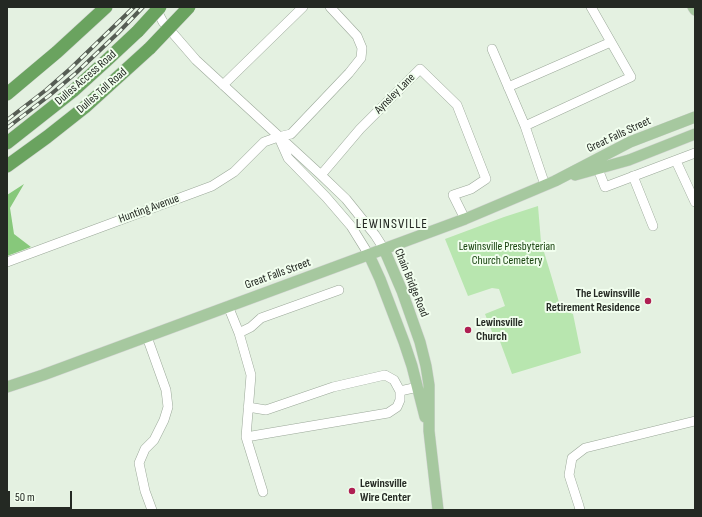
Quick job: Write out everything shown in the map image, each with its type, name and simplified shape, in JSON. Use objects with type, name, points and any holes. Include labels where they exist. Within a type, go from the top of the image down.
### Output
[{"type":"highway","points":[[7,94],[57,52],[106,7]]},
{"type":"highway","name":"Dulles Access Road","points":[[7,143],[73,91],[108,60],[160,7]]},
{"type":"highway","name":"Dulles Toll Road","points":[[7,166],[86,107],[150,48],[189,7]]},
{"type":"main road","name":"Great Falls Street","points":[[555,181],[630,142],[695,117]]},
{"type":"main road","name":"Great Falls Street","points":[[7,387],[369,255],[464,219],[544,185],[628,160],[695,134]]},
{"type":"main road","name":"Chain Bridge Road","points":[[384,249],[402,291],[420,342],[426,366],[429,385],[429,431],[438,510]]},
{"type":"main road","name":"Chain Bridge Road","points":[[369,255],[380,279],[404,342],[418,387],[429,431]]},
{"type":"street","name":"Chain Bridge Road","points":[[155,7],[163,22],[187,50],[278,137],[321,174],[357,212],[384,249]]},
{"type":"street","points":[[223,85],[303,7]]},
{"type":"street","name":"Hunting Avenue","points":[[7,262],[212,186],[234,172],[264,142],[291,134],[349,73],[361,58],[362,48],[357,36],[330,7]]},
{"type":"street","points":[[525,126],[631,77],[591,7]]},
{"type":"street","points":[[508,87],[611,42]]},
{"type":"street","points":[[492,49],[525,126],[544,185]]},
{"type":"street","name":"Aynsley Lane","points":[[321,174],[360,129],[420,69],[457,105],[486,179],[471,189],[453,195],[464,219]]},
{"type":"street","name":"Chain Bridge Road","points":[[278,137],[288,158],[352,226],[369,255]]},
{"type":"street","points":[[598,169],[605,187],[695,153]]},
{"type":"street","points":[[676,161],[695,202]]},
{"type":"street","points":[[633,176],[653,226]]},
{"type":"street","points":[[239,333],[251,327],[261,318],[339,290]]},
{"type":"street","points":[[228,306],[239,333],[251,376],[246,436],[263,492]]},
{"type":"street","points":[[147,337],[166,390],[168,407],[164,420],[154,440],[145,449],[139,463],[145,491],[152,510]]},
{"type":"street","points":[[246,436],[388,413],[397,407],[400,400],[400,391],[394,380],[385,375],[333,387],[266,410],[248,407]]},
{"type":"street","points":[[400,391],[418,387]]},
{"type":"street","points":[[580,510],[568,475],[572,458],[585,448],[695,421]]},
{"type":"green space","name":"Lewinsville Presbyterian Church Cemetery","points":[[538,206],[541,242],[561,309],[573,314],[581,353],[512,374],[498,336],[494,337],[485,314],[505,306],[499,289],[492,288],[468,296],[445,239]]},
{"type":"shaded area","points":[[24,184],[10,208],[14,234],[31,247],[7,256],[7,195]]},
{"type":"railway","points":[[7,120],[46,90],[71,68],[134,7]]},
{"type":"railway","points":[[7,128],[76,73],[143,7]]},
{"type":"place","name":"The Lewinsville Retirement Residence","points":[[648,301]]},
{"type":"place","name":"Lewinsville Church","points":[[468,330]]},
{"type":"place","name":"Lewinsville Wire Center","points":[[352,491]]},
{"type":"district","name":"LEWINSVILLE","points":[[392,224]]}]
